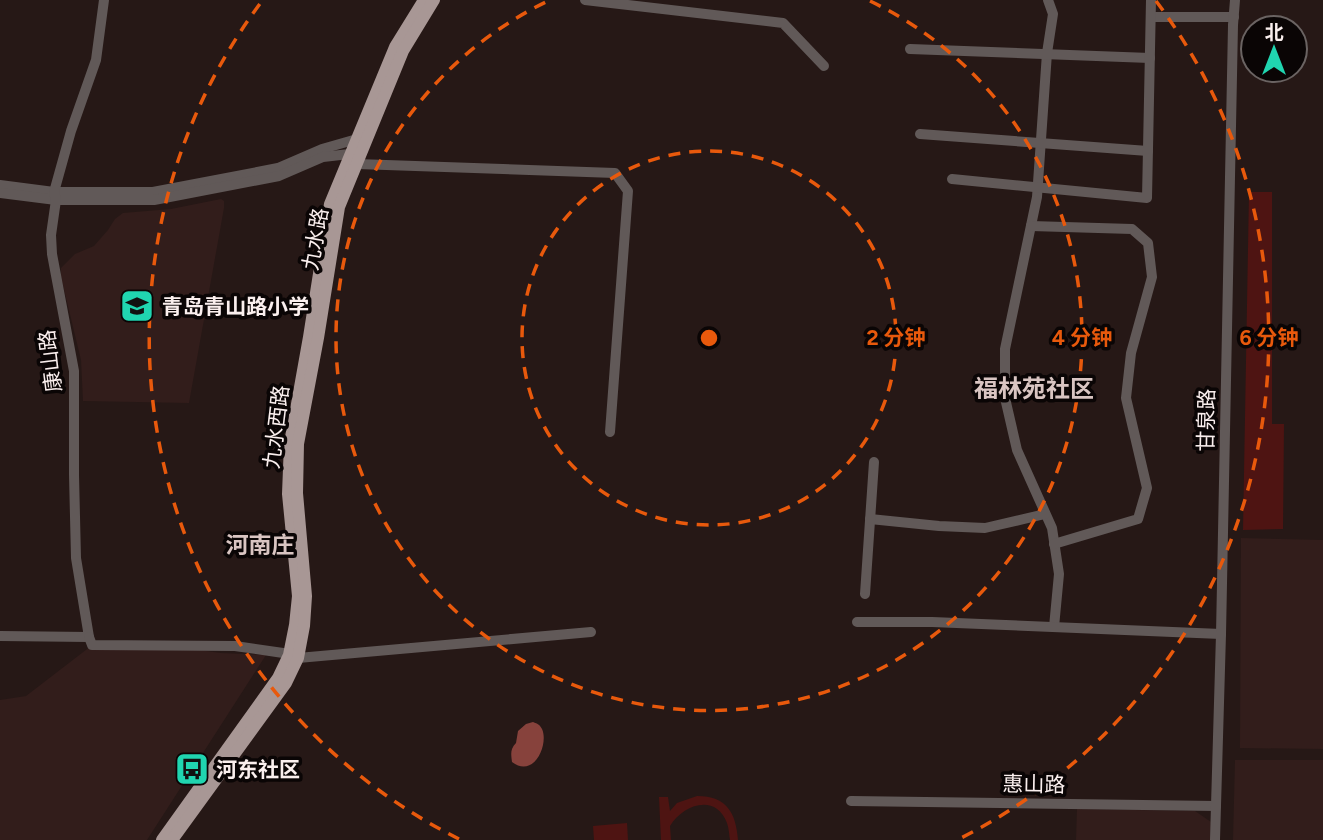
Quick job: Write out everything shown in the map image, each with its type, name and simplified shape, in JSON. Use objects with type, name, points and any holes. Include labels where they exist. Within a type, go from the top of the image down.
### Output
[{"type":"main road","name":"九水西路","points":[[162,840],[294,656],[298,596],[288,494],[290,443],[330,204],[359,150],[395,47],[424,0]]},
{"type":"main road","points":[[359,150],[403,51],[434,0]]},
{"type":"main road","points":[[173,840],[286,683],[294,656]]},
{"type":"street","name":"康山路","points":[[89,637],[76,558],[74,371],[52,254],[51,235],[55,196],[71,131],[96,60],[104,0]]},
{"type":"street","points":[[585,0],[783,23],[824,66]]},
{"type":"street","points":[[1048,0],[1053,14],[1047,53],[1038,187],[1005,349],[1005,398],[1017,450],[1052,528],[1059,574],[1054,627]]},
{"type":"street","points":[[952,179],[1147,198],[1152,0]]},
{"type":"street","name":"甘泉路","points":[[1215,840],[1235,0]]},
{"type":"street","points":[[1151,17],[1234,17]]},
{"type":"street","points":[[911,49],[1150,58]]},
{"type":"street","points":[[920,134],[1148,151]]},
{"type":"street","points":[[0,193],[55,196],[153,192],[278,168],[321,149],[615,173],[628,191],[610,432]]},
{"type":"street","points":[[0,185],[55,196]]},
{"type":"street","points":[[1031,226],[1132,229],[1148,243],[1152,277],[1131,353],[1126,398],[1147,488],[1138,519],[1054,544]]},
{"type":"street","points":[[865,594],[874,462]]},
{"type":"street","points":[[870,519],[985,528],[1045,514]]},
{"type":"street","points":[[857,622],[932,622],[1221,634]]},
{"type":"street","points":[[0,636],[89,637],[92,645],[235,646],[294,656],[591,632]]},
{"type":"street","name":"惠山路","points":[[851,801],[1216,806]]},
{"type":"shaded area","points":[[1249,192],[1272,192],[1272,424],[1284,424],[1283,529],[1243,530]]},
{"type":"shaded area","name":"青岛青山路小学","points":[[221,199],[224,201],[224,208],[189,403],[83,401],[81,360],[61,268],[75,254],[94,246],[123,213],[171,209]]},
{"type":"shaded area","points":[[1241,538],[1323,540],[1323,749],[1240,748]]},
{"type":"shaded area","points":[[91,646],[177,647],[266,655],[147,840],[0,840],[0,700],[26,696]]},
{"type":"shaded area","points":[[533,722],[538,724],[544,735],[541,751],[533,763],[520,766],[512,762],[512,750],[518,731]]},
{"type":"shaded area","points":[[1235,760],[1323,760],[1323,840],[1233,840]]},
{"type":"shaded area","points":[[697,796],[716,799],[728,808],[735,822],[738,840],[730,840],[727,823],[722,814],[708,805],[699,805],[691,807],[676,818],[670,826],[671,840],[661,840],[659,797],[668,797],[670,811],[677,803]]},
{"type":"shaded area","points":[[1077,809],[1195,811],[1211,822],[1210,840],[1076,840]]},
{"type":"shaded area","points":[[627,823],[628,840],[594,840],[593,826]]},
{"type":"place","name":"青岛青山路小学","points":[[137,306]]},
{"type":"place","name":"河东社区","points":[[192,769]]},
{"type":"district","name":"福林苑社区","points":[[1034,388]]},
{"type":"district","name":"河南庄","points":[[260,545]]}]
